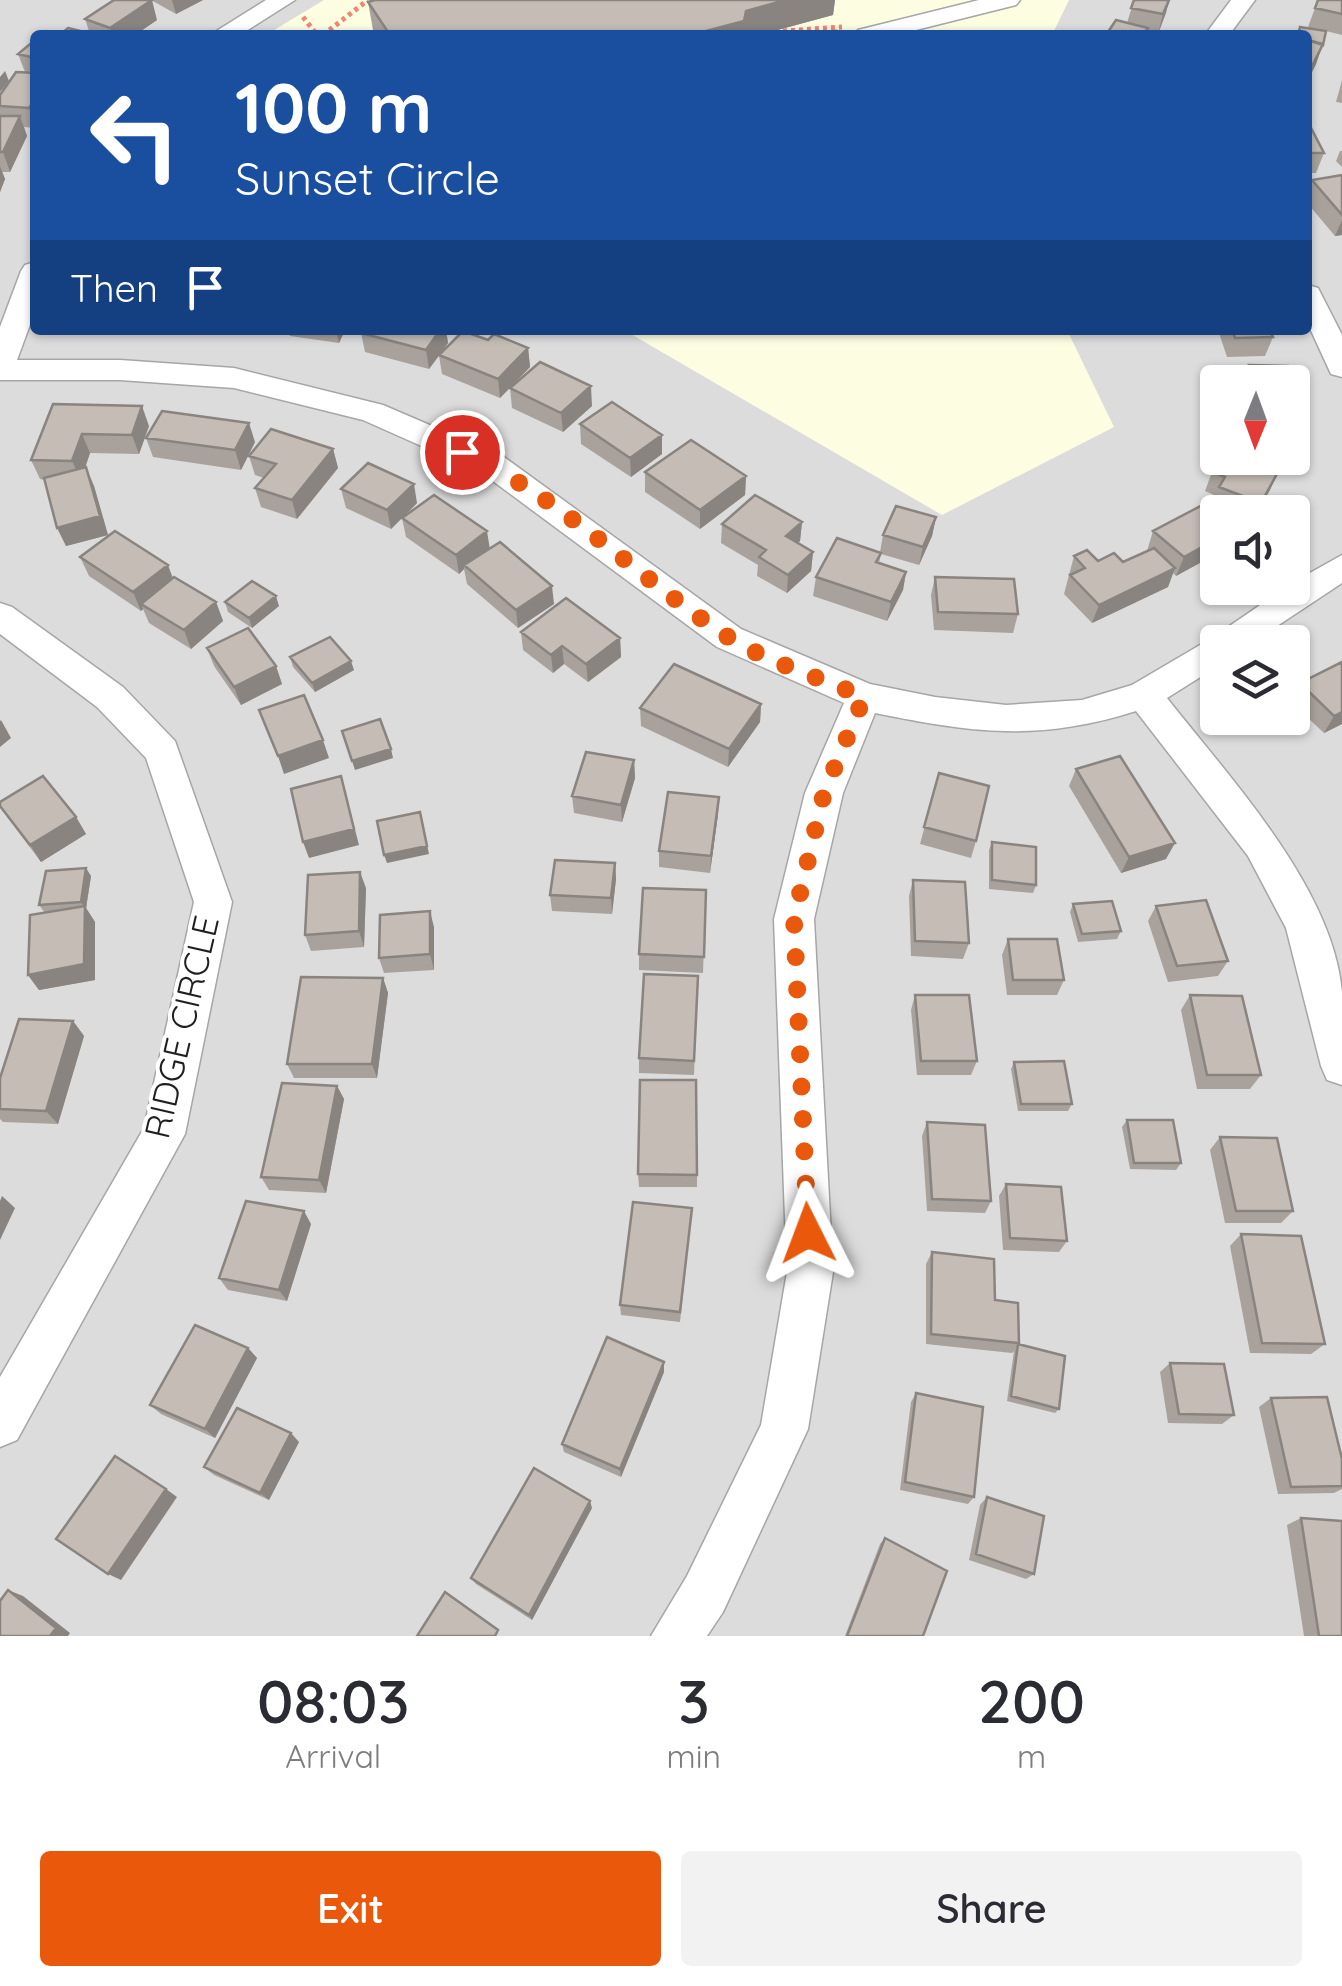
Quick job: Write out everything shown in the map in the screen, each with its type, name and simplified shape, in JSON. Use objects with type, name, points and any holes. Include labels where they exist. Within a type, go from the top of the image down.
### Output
[{"type":"street","points":[[244,30],[283,0]]},
{"type":"street","points":[[887,30],[1008,0]]},
{"type":"street","points":[[981,30],[1008,0]]},
{"type":"street","points":[[1220,30],[1242,0]]},
{"type":"street","points":[[30,285],[0,368],[120,370],[234,378],[372,412],[492,466],[563,513],[638,574],[729,638],[864,697],[1006,719],[1082,714],[1144,694],[1200,660]]},
{"type":"street","points":[[1312,303],[1342,367]]},
{"type":"street","points":[[1253,625],[1342,567]]},
{"type":"street","name":"RIDGE CIRCLE","points":[[0,616],[110,697],[162,752],[213,902],[164,1134],[0,1423]]},
{"type":"street","points":[[1144,694],[1261,845],[1304,926],[1342,1066]]},
{"type":"street","points":[[676,1636],[705,1594],[784,1429],[810,1272],[794,919],[824,793],[864,697]]},
{"type":"path","points":[[329,30],[368,0]]},
{"type":"path","points":[[797,30],[854,26],[842,30]]},
{"type":"shaded area","points":[[0,0],[1342,0],[1342,1636],[0,1636]]},
{"type":"shaded area","points":[[324,0],[1069,0],[1054,30],[274,30]]},
{"type":"shaded area","points":[[633,335],[1069,335],[1114,427],[942,515]]},
{"type":"building","points":[[114,0],[152,0],[110,28],[85,19]]},
{"type":"building","points":[[786,0],[746,11],[744,21],[710,30],[387,30],[368,2]]},
{"type":"building","points":[[1134,0],[1169,0],[1163,14],[1131,8]]},
{"type":"building","points":[[1318,0],[1342,0],[1342,14],[1315,8]]},
{"type":"building","points":[[1116,20],[1148,28],[1147,30],[1109,30]]},
{"type":"building","points":[[1300,27],[1326,31],[1323,45],[1312,41],[1312,30],[1299,30]]},
{"type":"building","points":[[1312,41],[1323,44],[1312,66]]},
{"type":"building","points":[[30,44],[30,57],[18,54]]},
{"type":"building","points":[[16,72],[30,73],[29,108],[0,106],[0,95]]},
{"type":"building","points":[[0,116],[20,116],[3,152],[0,152]]},
{"type":"building","points":[[1312,130],[1324,153],[1312,153]]},
{"type":"building","points":[[1342,175],[1342,215],[1312,180]]},
{"type":"building","points":[[369,335],[436,335],[426,350]]},
{"type":"building","points":[[459,335],[488,340],[496,335],[528,348],[498,379],[439,355]]},
{"type":"building","points":[[1234,335],[1273,337],[1235,338]]},
{"type":"building","points":[[540,362],[591,386],[561,413],[510,388]]},
{"type":"building","points":[[612,402],[662,435],[630,458],[580,424]]},
{"type":"building","points":[[53,404],[142,406],[132,435],[82,434],[72,461],[31,460]]},
{"type":"building","points":[[162,411],[249,423],[235,450],[146,438]]},
{"type":"building","points":[[271,429],[333,449],[292,500],[255,488],[276,464],[249,456]]},
{"type":"building","points":[[691,440],[746,476],[700,510],[645,472]]},
{"type":"building","points":[[368,463],[414,484],[387,510],[341,489]]},
{"type":"building","points":[[86,467],[100,516],[57,528],[44,478]]},
{"type":"building","points":[[1220,475],[1276,475],[1265,495],[1240,495],[1219,487],[1225,477]]},
{"type":"building","points":[[434,495],[487,531],[456,555],[402,518]]},
{"type":"building","points":[[755,495],[802,522],[786,536],[813,552],[788,575],[759,557],[766,550],[722,524]]},
{"type":"building","points":[[896,506],[936,517],[923,547],[883,535]]},
{"type":"building","points":[[1200,506],[1200,548],[1184,557],[1153,531]]},
{"type":"building","points":[[115,531],[168,565],[133,592],[80,557]]},
{"type":"building","points":[[837,538],[881,553],[876,562],[906,572],[891,602],[816,577]]},
{"type":"building","points":[[500,542],[552,586],[516,610],[464,565]]},
{"type":"building","points":[[1154,548],[1175,568],[1099,605],[1070,575],[1085,568],[1074,556],[1087,550],[1098,561],[1114,553],[1123,562]]},
{"type":"building","points":[[174,577],[216,602],[184,630],[141,604]]},
{"type":"building","points":[[935,577],[1014,579],[1018,614],[938,612]]},
{"type":"building","points":[[252,581],[276,596],[249,618],[225,602]]},
{"type":"building","points":[[566,598],[620,638],[586,664],[562,646],[551,655],[521,632]]},
{"type":"building","points":[[248,628],[276,666],[234,687],[207,648]]},
{"type":"building","points":[[330,637],[351,661],[312,683],[290,657]]},
{"type":"building","points":[[1342,662],[1342,712],[1334,716],[1310,693],[1310,678]]},
{"type":"building","points":[[674,664],[761,704],[729,749],[640,708]]},
{"type":"building","points":[[304,695],[323,740],[278,756],[259,710]]},
{"type":"building","points":[[380,719],[391,749],[352,761],[342,731]]},
{"type":"building","points":[[586,752],[634,760],[621,805],[572,796]]},
{"type":"building","points":[[1120,756],[1175,843],[1129,857],[1076,769]]},
{"type":"building","points":[[939,773],[989,786],[976,841],[924,827]]},
{"type":"building","points":[[43,776],[76,817],[30,845],[0,802]]},
{"type":"building","points":[[341,776],[354,829],[303,842],[291,789]]},
{"type":"building","points":[[668,792],[719,797],[711,856],[659,851]]},
{"type":"building","points":[[420,812],[427,846],[384,855],[377,821]]},
{"type":"building","points":[[992,842],[1036,847],[1036,885],[992,880]]},
{"type":"building","points":[[555,860],[615,863],[611,898],[550,895]]},
{"type":"building","points":[[86,868],[81,902],[39,905],[46,871]]},
{"type":"building","points":[[360,872],[359,931],[305,935],[308,875]]},
{"type":"building","points":[[913,880],[965,882],[969,943],[915,941]]},
{"type":"building","points":[[643,888],[706,890],[704,957],[639,954]]},
{"type":"building","points":[[1206,900],[1228,961],[1177,966],[1156,906]]},
{"type":"building","points":[[1112,901],[1121,931],[1082,934],[1073,904]]},
{"type":"building","points":[[85,906],[84,964],[28,975],[30,915]]},
{"type":"building","points":[[430,911],[430,954],[379,958],[380,915]]},
{"type":"building","points":[[1008,939],[1057,939],[1064,980],[1013,980]]},
{"type":"building","points":[[644,974],[698,976],[694,1061],[639,1058]]},
{"type":"building","points":[[301,977],[383,978],[372,1064],[287,1064]]},
{"type":"building","points":[[915,995],[969,995],[977,1061],[921,1061]]},
{"type":"building","points":[[1190,995],[1242,996],[1261,1075],[1207,1075]]},
{"type":"building","points":[[19,1019],[73,1021],[46,1111],[0,1109],[0,1078]]},
{"type":"building","points":[[1064,1061],[1072,1104],[1021,1104],[1014,1062]]},
{"type":"building","points":[[640,1080],[696,1080],[697,1175],[638,1174]]},
{"type":"building","points":[[282,1083],[337,1086],[319,1180],[261,1177]]},
{"type":"building","points":[[1127,1120],[1173,1120],[1181,1163],[1134,1163]]},
{"type":"building","points":[[927,1122],[985,1125],[991,1201],[932,1199]]},
{"type":"building","points":[[1220,1137],[1277,1138],[1293,1211],[1236,1211]]},
{"type":"building","points":[[1006,1184],[1061,1187],[1067,1241],[1010,1238]]},
{"type":"building","points":[[246,1201],[304,1211],[279,1290],[219,1278]]},
{"type":"building","points":[[633,1202],[692,1208],[680,1312],[620,1305]]},
{"type":"building","points":[[1241,1234],[1301,1236],[1325,1344],[1262,1343]]},
{"type":"building","points":[[932,1252],[994,1259],[995,1300],[1018,1303],[1019,1343],[931,1334]]},
{"type":"building","points":[[195,1325],[248,1348],[205,1429],[150,1405]]},
{"type":"building","points":[[607,1337],[664,1362],[620,1469],[562,1444]]},
{"type":"building","points":[[1018,1344],[1065,1356],[1059,1409],[1011,1396]]},
{"type":"building","points":[[1170,1363],[1224,1364],[1234,1415],[1179,1414]]},
{"type":"building","points":[[916,1393],[983,1407],[974,1497],[905,1482]]},
{"type":"building","points":[[1327,1397],[1342,1459],[1342,1486],[1291,1487],[1271,1398]]},
{"type":"building","points":[[237,1408],[291,1433],[260,1493],[204,1467]]},
{"type":"building","points":[[115,1456],[166,1489],[108,1574],[56,1539]]},
{"type":"building","points":[[534,1468],[590,1501],[529,1615],[471,1578]]},
{"type":"building","points":[[987,1497],[1044,1516],[1034,1574],[976,1554]]},
{"type":"building","points":[[1301,1518],[1342,1521],[1342,1636],[1319,1636]]},
{"type":"building","points":[[885,1538],[947,1571],[923,1636],[847,1636]]},
{"type":"building","points":[[8,1590],[56,1628],[50,1636],[0,1636],[0,1601]]},
{"type":"building","points":[[445,1592],[498,1630],[495,1636],[417,1636]]},
{"type":"route","points":[[462,452],[492,466],[563,513],[638,574],[729,638],[864,697],[824,793],[794,919],[808,1233]]}]
